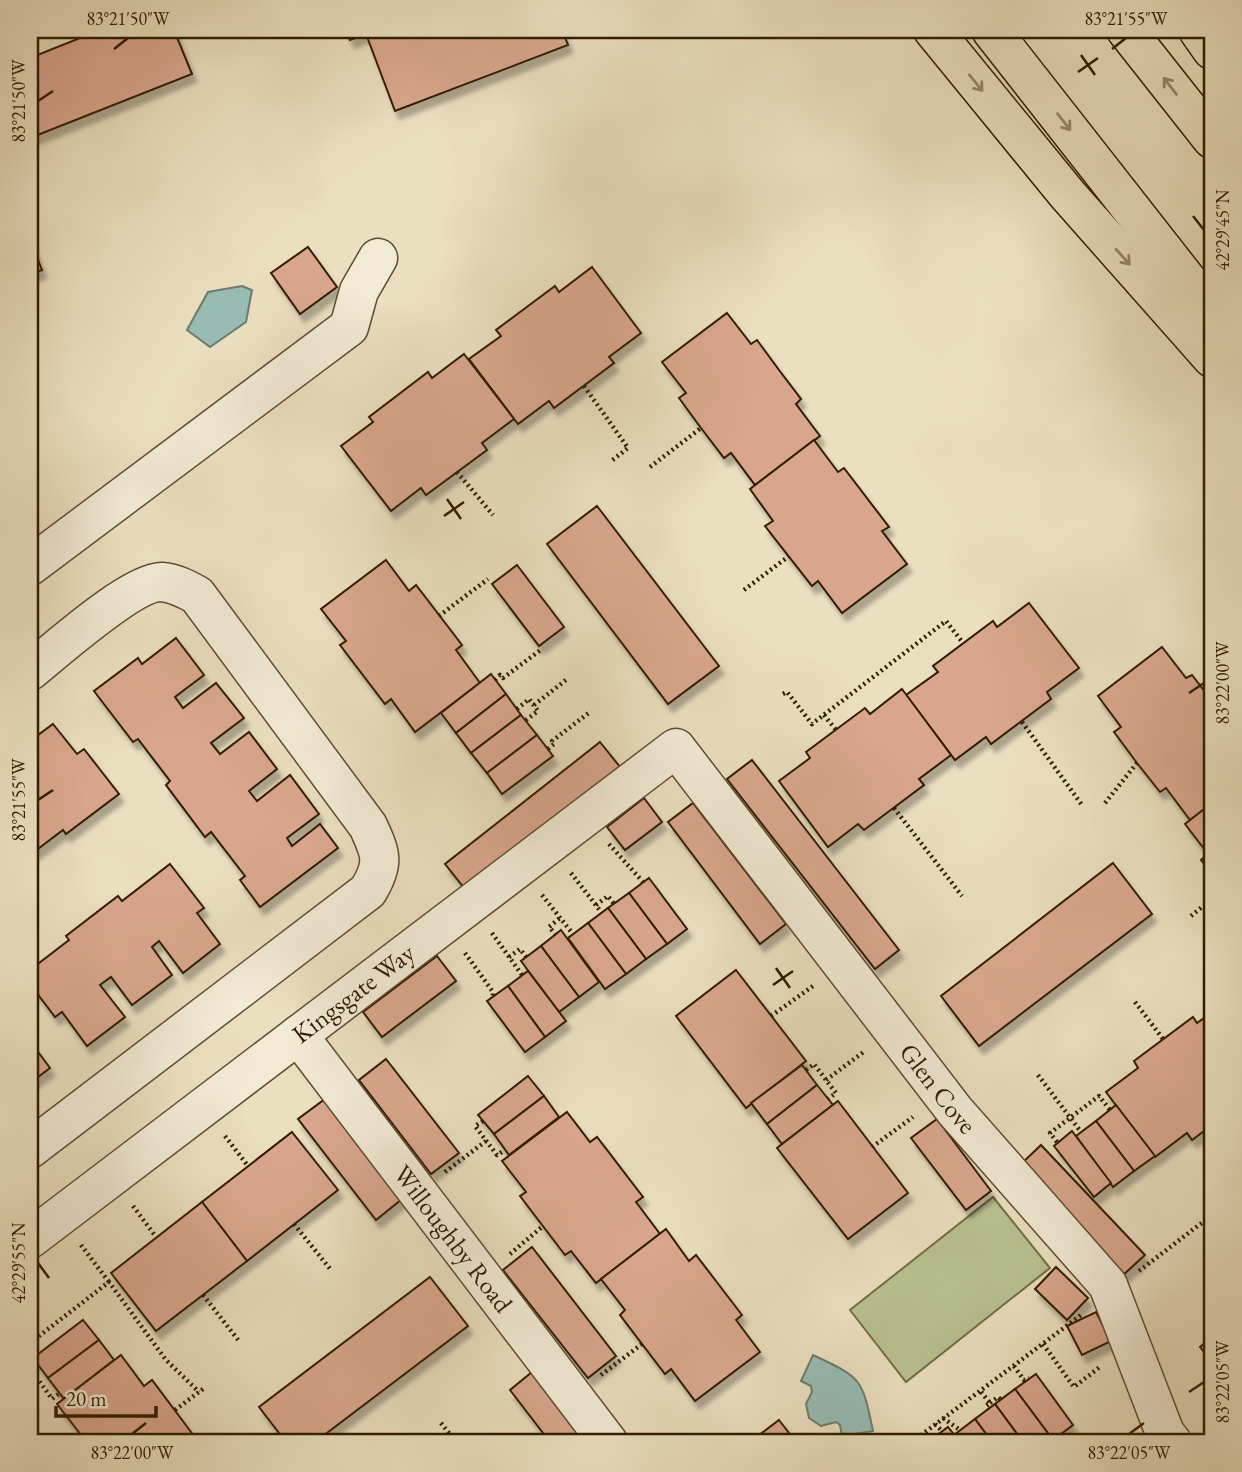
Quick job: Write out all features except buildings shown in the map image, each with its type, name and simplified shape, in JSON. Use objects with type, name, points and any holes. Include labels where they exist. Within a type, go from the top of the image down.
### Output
[{"type":"highway","points":[[933,30],[1067,194],[1212,358]]},
{"type":"highway","points":[[991,30],[1212,312]]},
{"type":"highway","points":[[1126,30],[1212,139]]},
{"type":"highway","points":[[1198,30],[1212,50]]},
{"type":"street","points":[[30,566],[349,327],[359,291],[378,258]]},
{"type":"street","points":[[30,671],[138,587],[161,582],[179,586],[197,595],[368,826],[381,854],[379,874],[368,891],[30,1149]]},
{"type":"street","name":"Kingsgate Way","points":[[45,1227],[676,748]]},
{"type":"street","name":"Glen Cove","points":[[676,748],[942,1095],[1108,1285],[1165,1433],[1172,1442]]},
{"type":"street","name":"Willoughby Road","points":[[298,1035],[608,1442]]},
{"type":"path","points":[[584,386],[628,448],[610,462]]},
{"type":"path","points":[[650,467],[701,428]]},
{"type":"path","points":[[457,472],[493,515]]},
{"type":"path","points":[[744,590],[789,556]]},
{"type":"path","points":[[439,615],[488,579]]},
{"type":"path","points":[[783,694],[787,692],[812,724],[946,621],[963,643]]},
{"type":"path","points":[[495,680],[500,676],[503,678],[542,649]]},
{"type":"path","points":[[534,705],[566,680]]},
{"type":"path","points":[[517,709],[529,699],[534,705],[538,711],[526,720]]},
{"type":"path","points":[[548,749],[554,744],[552,741],[590,712]]},
{"type":"path","points":[[824,715],[836,730]]},
{"type":"path","points":[[1021,722],[1082,805]]},
{"type":"path","points":[[1105,803],[1137,763]]},
{"type":"path","points":[[894,808],[962,896]]},
{"type":"path","points":[[587,816],[643,882]]},
{"type":"path","points":[[535,855],[596,905],[602,913]]},
{"type":"path","points":[[535,855],[560,918],[573,934]]},
{"type":"path","points":[[596,905],[608,896],[614,904]]},
{"type":"path","points":[[1191,916],[1212,900]]},
{"type":"path","points":[[458,914],[509,957],[522,975]]},
{"type":"path","points":[[458,914],[493,997]]},
{"type":"path","points":[[556,935],[550,927],[560,918]]},
{"type":"path","points":[[509,957],[520,949],[526,957]]},
{"type":"path","points":[[771,1016],[843,965]]},
{"type":"path","points":[[1135,1002],[1163,1039]]},
{"type":"path","points":[[826,1080],[892,1031]]},
{"type":"path","points":[[806,1070],[814,1064],[836,1093],[828,1099]]},
{"type":"path","points":[[1038,1074],[1081,1132]]},
{"type":"path","points":[[872,1147],[942,1095]]},
{"type":"path","points":[[1057,1142],[1050,1132],[1099,1096],[1110,1110]]},
{"type":"path","points":[[482,1121],[475,1126],[497,1155],[505,1150]]},
{"type":"path","points":[[418,1192],[486,1141]]},
{"type":"path","points":[[912,1442],[1212,1215]]},
{"type":"path","points":[[294,1224],[331,1270]]},
{"type":"path","points":[[482,1277],[543,1226]]},
{"type":"path","points":[[45,1227],[109,1282],[166,1360],[201,1391],[175,1410]]},
{"type":"path","points":[[30,1343],[109,1282]]},
{"type":"path","points":[[203,1295],[239,1340]]},
{"type":"path","points":[[573,1396],[642,1344]]},
{"type":"path","points":[[1042,1344],[1074,1387],[1131,1344]]},
{"type":"path","points":[[38,1364],[30,1369],[52,1399],[60,1393]]},
{"type":"path","points":[[1014,1366],[1024,1380],[1030,1378]]},
{"type":"path","points":[[981,1392],[989,1406],[998,1397],[1000,1400]]},
{"type":"path","points":[[943,1418],[960,1430]]},
{"type":"path","points":[[441,1423],[456,1442]]},
{"type":"path","points":[[935,1424],[942,1431]]},
{"type":"green space","points":[[993,1197],[1050,1268],[906,1382],[850,1310]]},
{"type":"water","points":[[242,286],[252,290],[246,322],[210,347],[187,330],[208,292]]},
{"type":"water","points":[[813,1355],[842,1369],[857,1382],[866,1400],[873,1431],[842,1436],[840,1425],[836,1422],[821,1426],[809,1418],[806,1404],[812,1392],[811,1386],[801,1381]]}]
